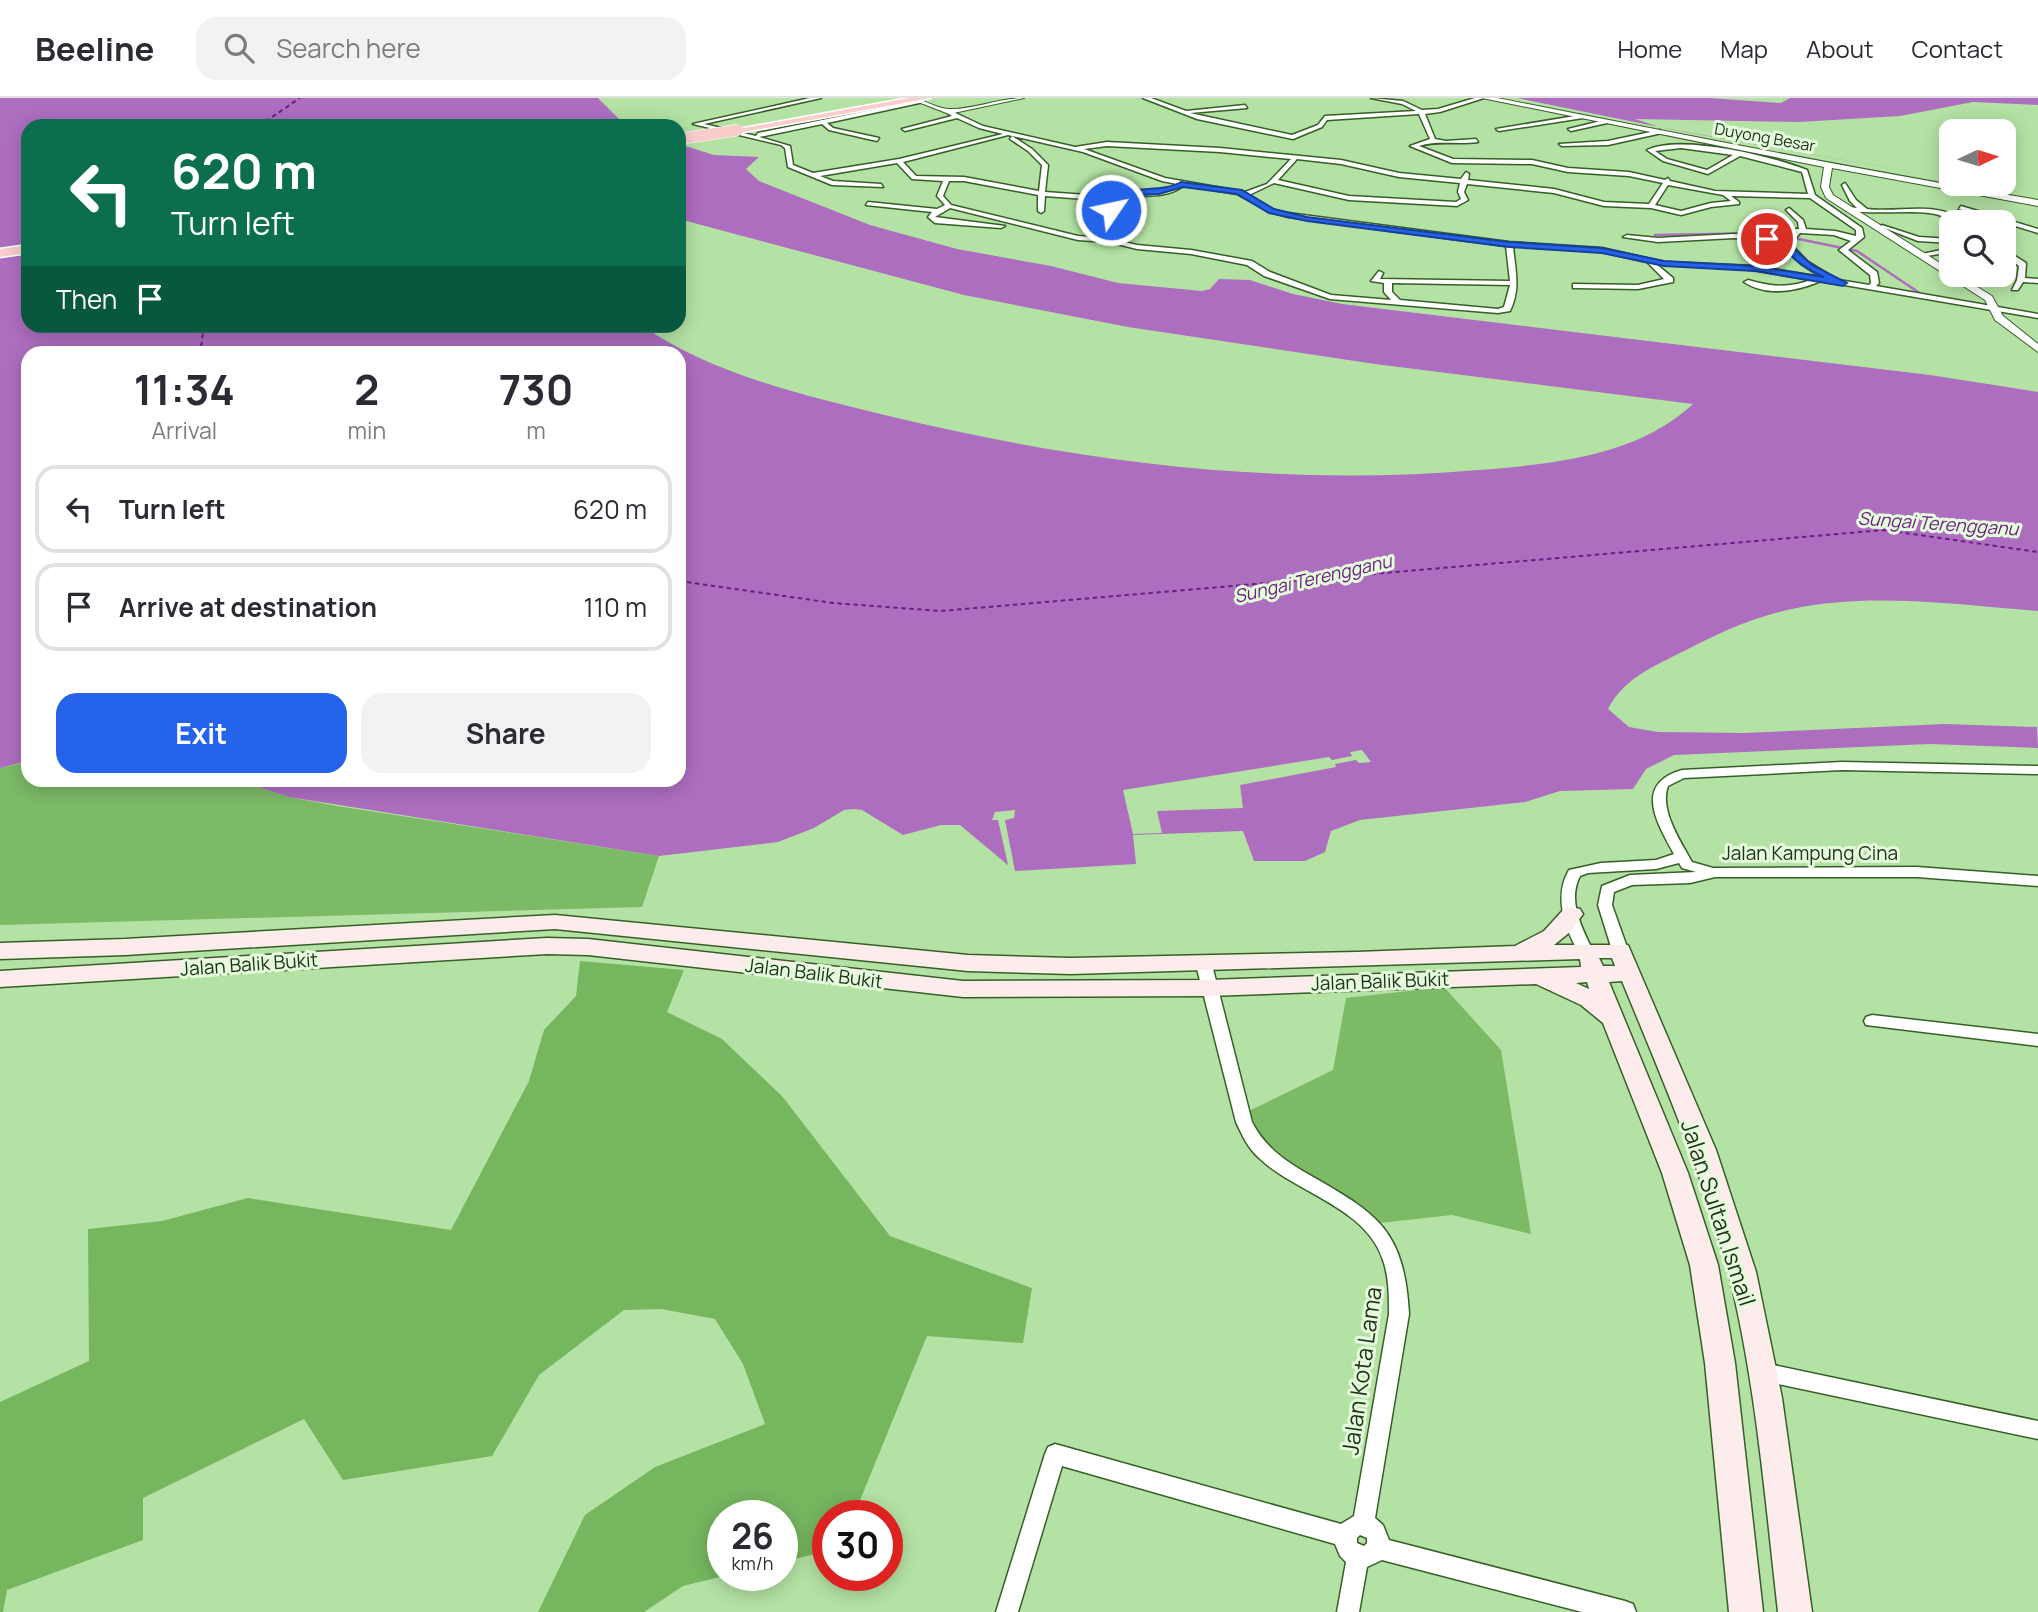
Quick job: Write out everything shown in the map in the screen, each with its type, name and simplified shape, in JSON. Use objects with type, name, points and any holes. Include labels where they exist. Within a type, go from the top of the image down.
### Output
[{"type":"highway","points":[[686,135],[884,99]]},
{"type":"highway","points":[[731,127],[919,99]]},
{"type":"highway","points":[[731,127],[838,101]]},
{"type":"highway","points":[[0,251],[21,248]]},
{"type":"main road","points":[[1513,954],[1553,937],[1572,914]]},
{"type":"main road","name":"Jalan Balik Bukit","points":[[0,951],[125,947],[555,922],[968,963],[1071,966],[1204,964],[1585,951],[1625,961]]},
{"type":"main road","name":"Jalan Balik Bukit","points":[[5,980],[547,946],[588,947],[963,989],[1209,988],[1594,973],[1625,961]]},
{"type":"main road","name":"Jalan Sultan Ismail","points":[[1585,951],[1675,1173],[1704,1265],[1720,1363],[1746,1612]]},
{"type":"main road","name":"Jalan Sultan Ismail","points":[[1625,961],[1714,1186],[1741,1269],[1764,1372],[1795,1612]]},
{"type":"main road","points":[[1534,975],[1569,988],[1602,1007],[1613,1019]]},
{"type":"street","points":[[802,98],[816,98]]},
{"type":"street","points":[[816,98],[696,124],[786,145],[790,166],[832,183],[881,186]]},
{"type":"street","points":[[949,112],[1020,98]]},
{"type":"street","points":[[1146,98],[1177,111],[1233,126],[1293,137],[1320,126],[1325,118],[1444,110],[1481,98]]},
{"type":"street","points":[[1374,98],[1409,104],[1420,111],[1433,140]]},
{"type":"street","name":"Duyong Besar","points":[[1486,98],[1829,163],[1889,177],[2038,203]]},
{"type":"street","points":[[749,136],[824,123],[919,99],[1006,135],[1025,145],[1043,161],[1047,177],[1041,211]]},
{"type":"street","points":[[1177,111],[1245,107]]},
{"type":"street","points":[[905,129],[957,116]]},
{"type":"street","points":[[1499,129],[1581,117]]},
{"type":"street","points":[[1571,129],[1605,122]]},
{"type":"street","points":[[824,123],[831,129],[877,139]]},
{"type":"street","points":[[1562,144],[1608,144],[1660,132]]},
{"type":"street","points":[[812,176],[900,161],[1006,135],[1076,148],[1147,175],[1181,184],[1229,189],[1272,211],[1307,219],[1509,244],[1602,250],[1646,261],[1747,268],[2038,316]]},
{"type":"street","points":[[1476,141],[1446,143],[1433,140],[1413,146],[1446,160],[1532,162],[1568,170],[1668,180],[1699,191],[1725,194],[1812,195],[1860,229],[1856,240],[1845,248],[1874,274],[1875,283],[1870,288]]},
{"type":"street","points":[[1076,148],[1114,145],[1233,151],[1341,162],[1399,174],[1554,191],[1604,204],[1651,206],[1686,213],[1711,205],[1737,203],[1725,194]]},
{"type":"street","points":[[1737,155],[1709,172],[1665,160],[1650,150],[1681,145],[1737,155],[1791,165],[1805,171],[1810,179],[1812,195]]},
{"type":"street","points":[[1244,195],[1274,181],[1294,159]]},
{"type":"street","points":[[900,161],[914,177],[967,179],[1042,194],[1114,199]]},
{"type":"street","points":[[1274,181],[1349,198],[1457,204],[1465,200],[1461,192],[1467,162]]},
{"type":"street","points":[[1829,163],[1826,191],[1848,209],[1880,226],[1939,266]]},
{"type":"street","points":[[1810,179],[1825,181]]},
{"type":"street","points":[[946,180],[940,196],[948,206],[1078,238],[1109,240],[1137,247],[1191,252],[1249,262],[1267,274],[1330,297],[1507,309],[1515,277],[1509,244]]},
{"type":"street","points":[[1651,206],[1668,180]]},
{"type":"street","points":[[1109,240],[1105,221],[1114,199],[1121,194],[1159,192],[1177,188],[1181,184]]},
{"type":"street","points":[[1845,185],[1853,201],[1880,226],[1918,239],[1939,240]]},
{"type":"street","points":[[868,204],[938,211]]},
{"type":"street","points":[[948,206],[932,215],[932,218],[957,225],[1016,223]]},
{"type":"street","points":[[1961,208],[2038,231]]},
{"type":"street","points":[[1848,209],[1910,219]]},
{"type":"street","points":[[1878,212],[1925,209],[1939,211]]},
{"type":"street","points":[[1789,210],[1801,221],[1802,230]]},
{"type":"street","points":[[1843,283],[1809,267],[1787,244],[1802,230],[1835,233],[1856,240]]},
{"type":"street","points":[[1627,237],[1658,240],[1734,236],[1790,239]]},
{"type":"street","points":[[1921,255],[1939,252]]},
{"type":"street","points":[[2015,288],[2021,280],[2023,265],[2016,260]]},
{"type":"street","points":[[1576,286],[1638,287],[1670,280],[1646,261]]},
{"type":"street","points":[[1379,273],[1375,281],[1437,283],[1467,291],[1513,283]]},
{"type":"street","points":[[1748,282],[1767,289],[1782,290],[1802,287],[1819,279]]},
{"type":"street","points":[[2021,280],[2038,281]]},
{"type":"street","points":[[1388,281],[1388,292],[1398,303]]},
{"type":"street","points":[[1434,305],[1437,283]]},
{"type":"street","points":[[1972,287],[1989,298],[2008,327],[2038,349]]},
{"type":"street","points":[[1464,307],[1467,291]]},
{"type":"street","points":[[1715,872],[1693,869],[1682,856],[1666,826],[1658,793],[1663,783],[1682,774],[1855,766],[2038,770]]},
{"type":"street","points":[[1585,951],[1572,914],[1567,883],[1574,873],[1599,866],[1663,864],[1682,856]]},
{"type":"street","name":"Jalan Kampung Cina","points":[[1625,961],[1605,905],[1607,889],[1630,880],[1690,878],[1715,872],[1917,872],[2038,881]]},
{"type":"street","name":"Jalan Kota Lama","points":[[1204,964],[1244,1122],[1251,1140],[1268,1157],[1363,1217],[1382,1237],[1393,1258],[1400,1282],[1399,1314],[1354,1531]]},
{"type":"street","points":[[1872,1021],[2038,1040]]},
{"type":"street","points":[[1764,1372],[2038,1430]]},
{"type":"street","points":[[1007,1612],[1055,1454],[1354,1531],[1350,1550],[1625,1612]]},
{"type":"street","points":[[1349,1612],[1368,1552]]},
{"type":"green space","points":[[21,764],[21,787],[258,787],[289,797],[337,806],[659,856],[642,907],[0,925],[0,768]]},
{"type":"green space","points":[[580,961],[684,970],[667,1012],[722,1039],[782,1096],[890,1236],[1032,1288],[1023,1343],[927,1336],[860,1500],[812,1500],[812,1555],[798,1558],[798,1500],[707,1500],[707,1580],[683,1586],[644,1612],[538,1612],[585,1515],[655,1467],[765,1424],[743,1364],[715,1319],[661,1309],[624,1310],[539,1375],[492,1456],[343,1480],[304,1419],[143,1498],[143,1540],[7,1590],[3,1612],[0,1612],[0,1402],[89,1361],[88,1229],[162,1221],[248,1198],[451,1230],[529,1081],[544,1030],[576,996]]},
{"type":"green space","points":[[1444,987],[1501,1050],[1531,1234],[1452,1215],[1380,1223],[1265,1147],[1249,1111],[1333,1070],[1346,998]]},
{"type":"water","points":[[0,98],[598,98],[619,119],[21,119],[21,333],[654,333],[676,346],[21,346],[21,763],[0,768]]},
{"type":"water","points":[[1517,98],[1708,98],[1781,103],[1790,98],[2038,98],[2038,105],[1973,102],[1900,116],[1799,122],[1635,119],[1659,127]]},
{"type":"water","points":[[1661,127],[1939,177],[1674,130]]},
{"type":"water","name":"Sungai Terengganu","points":[[686,146],[714,155],[759,157],[746,169],[759,181],[870,225],[957,249],[1051,266],[1118,283],[1202,291],[1210,289],[1219,279],[1250,280],[1293,294],[1342,304],[1930,375],[2038,392],[2038,611],[1915,601],[1853,601],[1777,612],[1720,634],[1648,670],[1621,690],[1608,709],[1629,727],[1658,732],[1744,733],[1945,724],[2037,727],[2038,748],[1930,744],[1674,755],[1646,769],[1633,789],[1560,791],[1525,802],[1360,820],[1331,831],[1325,852],[1305,861],[1254,861],[1243,831],[1133,835],[1136,864],[1015,871],[960,825],[941,825],[903,835],[862,810],[854,809],[844,810],[814,828],[778,842],[659,856],[289,797],[258,787],[686,787],[686,351],[731,371],[796,392],[965,433],[1111,458],[1257,473],[1404,474],[1535,465],[1592,455],[1619,447],[1646,436],[1693,404],[1375,364],[1128,327],[964,295],[686,221]]},
{"type":"pier","points":[[1362,750],[1371,762],[1359,763],[1356,760],[1335,764],[1336,767],[1240,785],[1243,808],[1157,811],[1162,833],[1133,834],[1123,790],[1329,757],[1332,760],[1352,756],[1350,752]]},
{"type":"pier","points":[[1015,810],[1014,818],[1005,820],[1015,871],[1009,869],[998,820],[992,820],[995,812]]},
{"type":"waterway","points":[[1655,235],[1769,233],[1857,251],[1924,296]]},
{"type":"ferry route","points":[[269,119],[300,98]]},
{"type":"ferry route","points":[[201,346],[203,333]]},
{"type":"ferry route","points":[[686,582],[833,603],[941,611],[1884,530],[2038,552]]},
{"type":"route","points":[[1111,210],[1114,199],[1121,194],[1153,193],[1177,188],[1181,184],[1229,189],[1272,211],[1307,219],[1509,244],[1602,250],[1664,264],[1755,268],[1843,283],[1809,267],[1789,248],[1789,240],[1767,239]]}]
